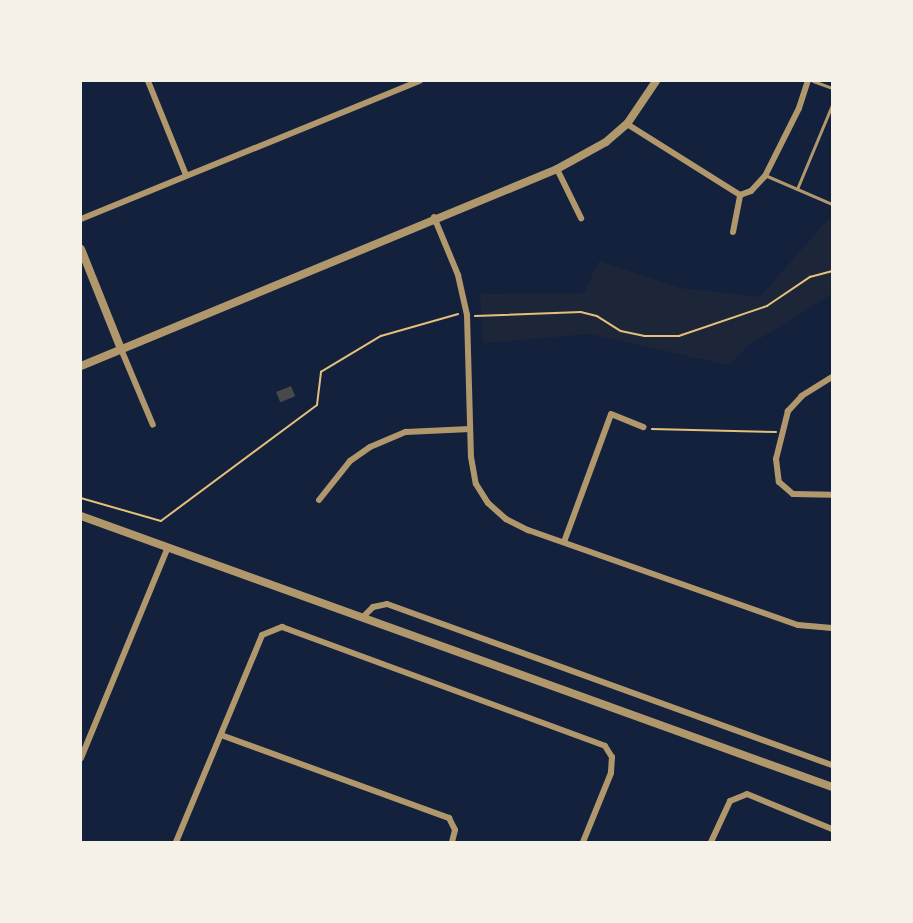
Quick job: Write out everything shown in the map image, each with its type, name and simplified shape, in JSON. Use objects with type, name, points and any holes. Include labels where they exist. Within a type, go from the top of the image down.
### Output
[{"type":"street","points":[[148,81],[186,175]]},
{"type":"street","points":[[81,219],[420,81]]},
{"type":"street","points":[[81,366],[434,217],[557,169],[606,142],[627,124],[656,81]]},
{"type":"street","points":[[740,195],[751,191],[765,176],[799,108],[808,81]]},
{"type":"street","points":[[627,124],[740,195]]},
{"type":"street","points":[[557,169],[581,218]]},
{"type":"street","points":[[733,232],[740,195]]},
{"type":"street","points":[[434,217],[458,274],[467,315],[470,429],[476,484],[488,503],[506,519],[564,542],[798,625],[832,628]]},
{"type":"street","points":[[81,249],[153,425]]},
{"type":"street","points":[[832,377],[802,396],[788,411],[779,432],[776,469],[779,482],[793,494],[832,495]]},
{"type":"street","points":[[564,542],[611,414],[644,427]]},
{"type":"street","points":[[319,500],[350,461],[370,447],[406,432],[470,429]]},
{"type":"street","points":[[81,516],[167,549],[363,617],[832,787]]},
{"type":"street","points":[[81,758],[167,549]]},
{"type":"street","points":[[363,617],[373,607],[387,604],[832,765]]},
{"type":"street","points":[[176,842],[262,635],[282,627],[605,746],[612,757],[611,773],[583,842]]},
{"type":"street","points":[[221,735],[449,818],[455,830],[452,842]]},
{"type":"street","points":[[711,842],[729,801],[747,794],[832,829]]},
{"type":"lane","points":[[813,81],[832,88]]},
{"type":"lane","points":[[797,189],[832,105]]},
{"type":"lane","points":[[765,176],[832,204]]},
{"type":"path","points":[[81,498],[161,521],[317,405],[321,372],[381,336],[454,314],[581,312],[597,316],[621,331],[644,336],[679,336],[767,306],[810,277],[832,271]]},
{"type":"path","points":[[644,427],[656,430],[779,432]]},
{"type":"shaded area","points":[[828,219],[832,221],[832,294],[751,344],[728,365],[590,334],[483,343],[480,294],[584,293],[599,261],[680,288],[760,297]]},
{"type":"building","points":[[291,386],[295,396],[280,402],[276,392]]}]
